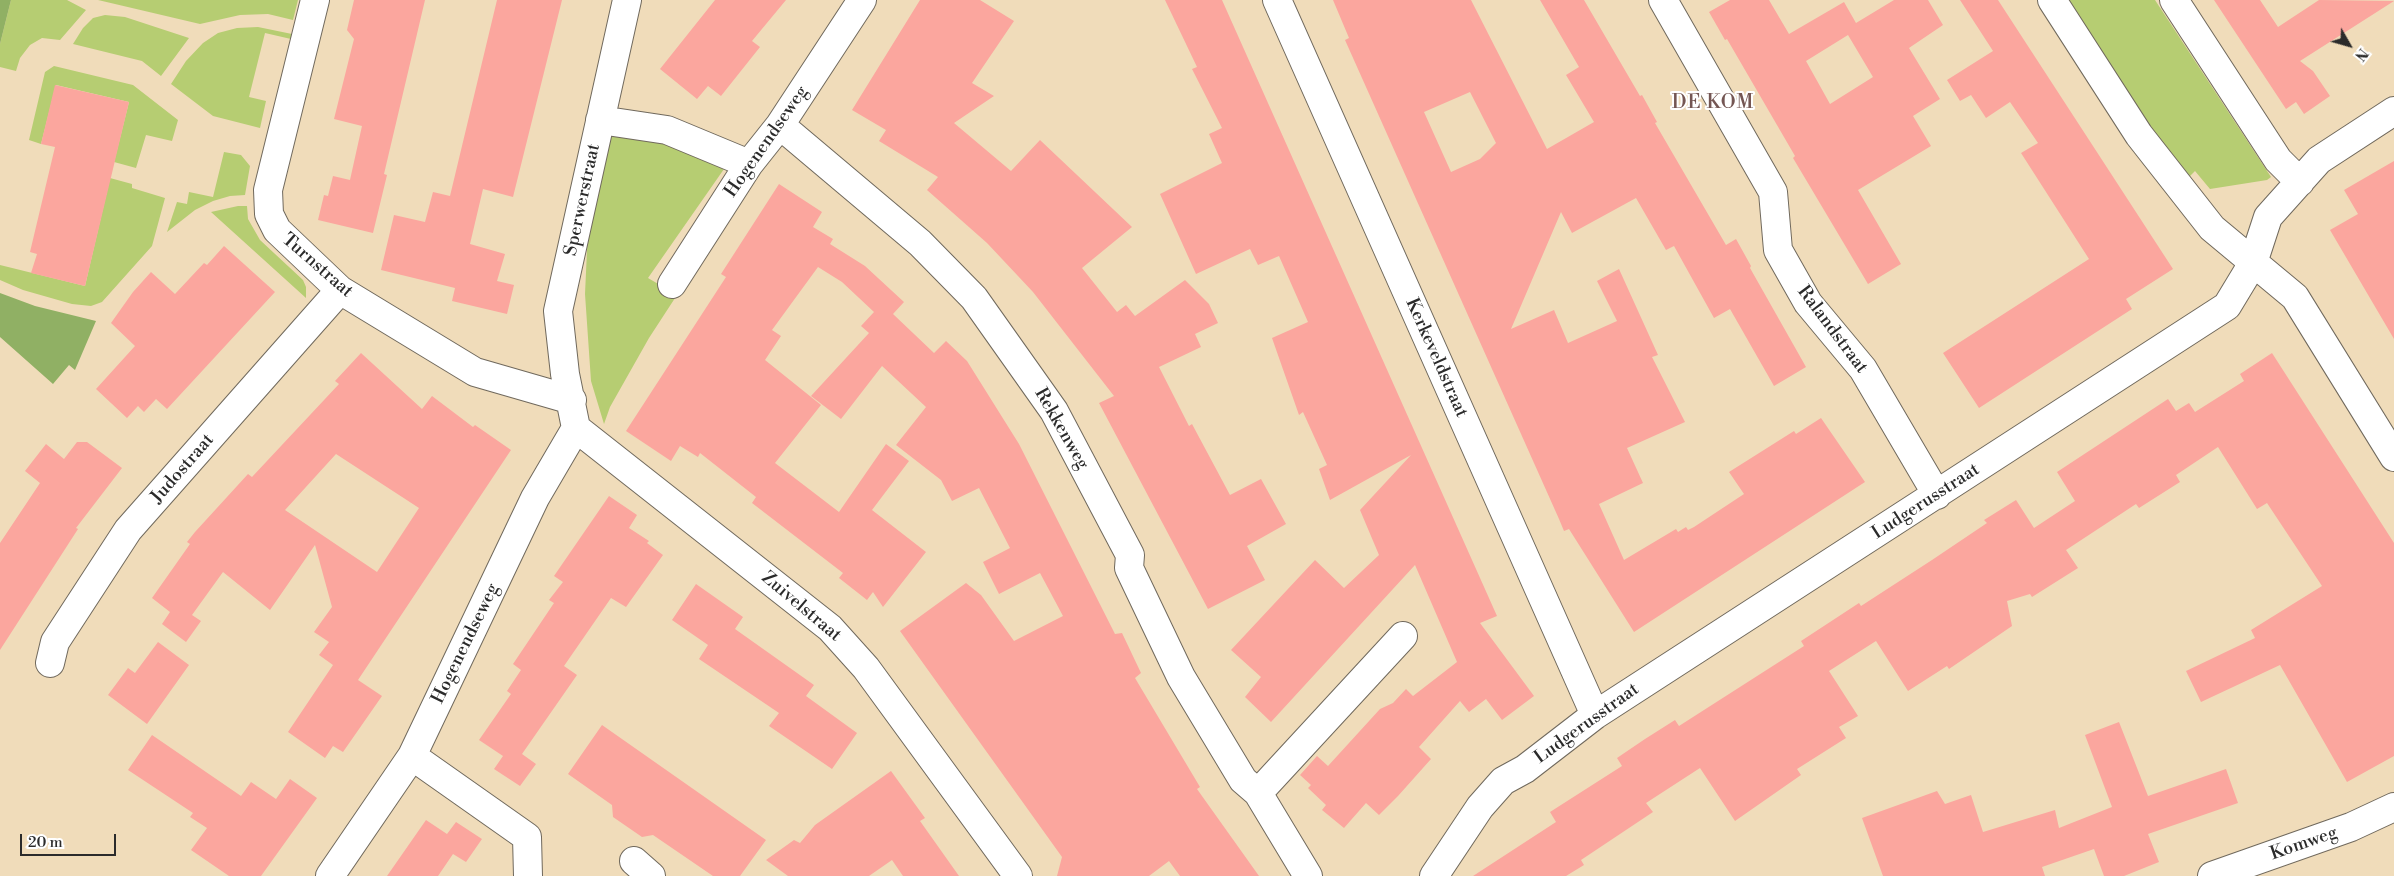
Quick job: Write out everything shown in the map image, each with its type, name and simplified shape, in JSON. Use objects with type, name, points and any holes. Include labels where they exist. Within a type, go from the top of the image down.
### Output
[{"type":"street","name":"Turnstraat","points":[[315,0],[268,190],[268,214],[277,230],[340,290],[475,372],[572,400]]},
{"type":"street","name":"Sperwerstraat","points":[[572,400],[565,374],[558,311],[627,0]]},
{"type":"street","name":"Hogenendseweg","points":[[672,284],[749,164],[780,125],[862,0]]},
{"type":"street","name":"Kerkeveldstraat","points":[[1277,0],[1595,715]]},
{"type":"street","name":"Ralandstraat","points":[[1663,0],[1773,192],[1778,250],[1808,303],[1863,369],[1937,495]]},
{"type":"street","points":[[2052,0],[2139,135],[2212,228],[2294,297],[2394,457]]},
{"type":"street","points":[[2174,0],[2278,160],[2300,182]]},
{"type":"street","name":"Ludgerusstraat","points":[[1434,876],[1480,807],[1503,781],[1525,769],[1595,715],[2227,306],[2253,263],[2268,217],[2318,160],[2394,111]]},
{"type":"street","points":[[600,120],[667,130],[749,164]]},
{"type":"street","name":"Rekkenweg","points":[[780,125],[920,243],[980,306],[1054,411],[1130,555],[1129,568],[1181,677],[1244,780],[1258,793],[1308,876]]},
{"type":"street","name":"Judostraat","points":[[50,664],[55,642],[128,530],[340,290]]},
{"type":"street","points":[[572,400],[576,428]]},
{"type":"street","name":"Hogenendseweg","points":[[330,876],[412,756],[536,498],[576,428]]},
{"type":"street","name":"Zuivelstraat","points":[[576,428],[830,628],[866,668],[1018,876]]},
{"type":"street","points":[[1258,793],[1403,636]]},
{"type":"street","points":[[412,756],[527,837],[528,876]]},
{"type":"street","name":"Komweg","points":[[2212,876],[2351,827],[2394,807]]},
{"type":"green space","points":[[0,0],[11,0],[0,44]]},
{"type":"green space","points":[[11,0],[67,0],[86,10],[60,40],[42,38],[30,45],[20,58],[16,71],[0,67],[0,44]]},
{"type":"green space","points":[[98,0],[298,0],[293,20],[268,14],[240,15],[200,24]]},
{"type":"green space","points":[[2068,0],[2155,0],[2271,177],[2267,180],[2210,189],[2195,171],[2189,177],[2162,145]]},
{"type":"green space","points":[[105,15],[125,17],[189,38],[161,76],[142,61],[73,44],[83,28],[93,18]]},
{"type":"green space","points":[[258,27],[292,34],[291,39],[265,33],[249,97],[266,101],[260,128],[213,116],[171,84],[186,61],[203,43],[218,33],[237,28]]},
{"type":"green space","points":[[54,66],[133,85],[178,120],[172,141],[146,135],[136,168],[114,162],[129,102],[56,85],[41,144],[29,140],[45,72]]},
{"type":"green space","points":[[613,131],[672,145],[706,157],[724,169],[648,278],[677,295],[649,338],[610,407],[604,424],[591,381],[585,294],[588,229]]},
{"type":"green space","points":[[224,152],[241,155],[250,166],[245,195],[230,196],[213,201],[195,210],[167,232],[177,202],[187,204],[189,192],[213,197]]},
{"type":"green space","points":[[110,178],[132,184],[132,188],[165,198],[152,246],[102,302],[91,306],[72,304],[23,290],[0,280],[0,265],[85,286]]},
{"type":"green space","points":[[247,206],[248,219],[260,240],[303,280],[306,287],[306,298],[211,212]]},
{"type":"green space","points":[[0,293],[35,306],[96,321],[75,370],[69,365],[53,384],[0,337]]},
{"type":"building","points":[[354,0],[425,0],[384,174],[387,175],[373,233],[318,220],[324,195],[328,196],[333,176],[350,180],[362,126],[334,119],[354,39],[347,30]]},
{"type":"building","points":[[497,0],[562,0],[513,197],[483,189],[470,244],[505,254],[497,281],[514,285],[507,314],[452,301],[455,288],[381,270],[394,215],[425,222],[433,192],[450,196]]},
{"type":"building","points":[[715,0],[786,0],[752,41],[760,47],[721,96],[708,86],[697,99],[660,69]]},
{"type":"building","points":[[920,0],[980,0],[1014,21],[972,83],[994,96],[954,123],[1011,171],[1040,140],[1132,227],[1082,268],[1117,312],[1126,305],[1135,316],[1185,280],[1209,304],[1218,323],[1195,334],[1201,347],[1159,367],[1189,426],[1192,424],[1230,495],[1261,479],[1286,524],[1247,546],[1265,580],[1208,609],[1099,403],[1114,396],[1033,292],[987,243],[927,190],[938,177],[879,141],[886,130],[852,110]]},
{"type":"building","points":[[1165,0],[1222,0],[1497,616],[1480,623],[1534,696],[1502,720],[1486,699],[1469,712],[1460,701],[1419,747],[1431,759],[1398,796],[1379,815],[1366,803],[1344,828],[1322,810],[1326,805],[1308,788],[1311,785],[1300,775],[1317,756],[1328,766],[1380,709],[1393,703],[1406,689],[1413,696],[1457,662],[1415,565],[1271,722],[1245,697],[1261,677],[1231,650],[1315,560],[1344,588],[1379,555],[1360,510],[1411,455],[1330,500],[1319,469],[1327,465],[1303,412],[1299,415],[1272,338],[1308,322],[1279,256],[1258,265],[1250,249],[1196,274],[1160,194],[1222,163],[1209,134],[1222,128],[1192,69],[1197,67]]},
{"type":"building","points":[[1333,0],[1471,0],[1547,149],[1594,122],[1566,75],[1579,67],[1540,0],[1584,0],[1640,96],[1642,95],[1657,122],[1655,123],[1726,245],[1736,239],[1751,266],[1750,268],[1806,367],[1774,386],[1730,309],[1714,318],[1674,246],[1666,250],[1636,198],[1572,233],[1561,212],[1511,329],[1554,310],[1568,343],[1617,321],[1597,281],[1619,269],[1658,355],[1652,357],[1685,422],[1627,448],[1643,483],[1599,504],[1624,560],[1676,529],[1678,532],[1686,527],[1688,530],[1694,527],[1744,494],[1729,472],[1794,431],[1796,434],[1821,418],[1865,482],[1634,632],[1569,529],[1564,531],[1345,40],[1349,38]],"holes":[[[1470,92],[1496,143],[1480,159],[1451,172],[1424,112]]]},
{"type":"building","points":[[1730,0],[1769,0],[1789,34],[1844,2],[1856,23],[1894,0],[1928,0],[1943,25],[1909,48],[1940,99],[1913,116],[1931,146],[1858,190],[1901,264],[1868,284],[1793,158],[1795,156],[1727,39],[1725,40],[1709,12]],"holes":[[[1848,35],[1873,77],[1830,104],[1806,61]]]},
{"type":"building","points":[[1960,0],[1998,0],[2173,269],[2126,299],[2132,309],[1979,408],[1943,353],[2089,259],[2021,153],[2038,143],[2010,102],[1986,118],[1971,95],[1960,101],[1947,80],[1993,51]]},
{"type":"building","points":[[2214,0],[2260,0],[2278,27],[2319,0],[2394,1],[2300,61],[2313,71],[2330,96],[2304,114],[2296,102],[2286,109]]},
{"type":"building","points":[[55,85],[129,102],[85,286],[31,273],[37,254],[30,252],[55,147],[41,144]]},
{"type":"building","points":[[2394,161],[2394,339],[2330,230],[2358,214],[2344,190]]},
{"type":"building","points":[[779,184],[822,212],[813,227],[833,239],[830,244],[865,266],[904,302],[893,314],[934,353],[946,341],[967,361],[1019,444],[1115,634],[1122,633],[1141,673],[1135,678],[1200,787],[1197,789],[1259,876],[1180,876],[1169,861],[1149,876],[1057,876],[1062,857],[900,631],[966,583],[981,595],[1014,641],[1063,616],[1040,573],[999,594],[983,562],[1010,548],[979,488],[952,501],[941,480],[896,445],[926,407],[882,366],[841,419],[811,396],[869,333],[861,326],[874,312],[842,282],[818,267],[772,330],[781,336],[765,360],[821,405],[775,463],[839,512],[886,444],[909,461],[872,510],[926,552],[883,607],[873,592],[867,600],[839,578],[843,573],[752,503],[756,497],[700,453],[698,457],[680,446],[671,461],[626,431],[726,277],[721,274]]},
{"type":"building","points":[[224,246],[275,292],[167,409],[156,399],[144,412],[138,406],[127,418],[96,389],[135,346],[111,323],[133,292],[151,272],[175,294],[204,263],[207,265]]},
{"type":"building","points":[[361,353],[422,409],[432,396],[473,427],[475,425],[511,450],[358,680],[382,696],[343,752],[333,746],[325,758],[288,732],[333,665],[319,655],[329,642],[314,632],[332,607],[315,545],[270,610],[223,572],[192,615],[201,621],[186,642],[162,624],[170,612],[152,598],[190,544],[187,542],[195,532],[248,474],[252,477],[339,384],[335,381]],"holes":[[[336,454],[419,508],[377,572],[285,510]]]},
{"type":"building","points":[[2272,353],[2394,543],[2394,756],[2347,782],[2280,665],[2201,702],[2186,671],[2255,638],[2251,630],[2322,586],[2267,503],[2257,509],[2218,447],[2176,475],[2180,482],[2139,508],[2136,504],[2066,550],[2078,568],[2032,597],[2030,594],[2007,601],[2012,626],[1949,669],[1947,666],[1908,691],[1876,641],[1829,671],[1858,716],[1839,727],[1846,738],[1797,769],[1801,775],[1735,821],[1700,768],[1646,803],[1653,812],[1581,860],[1584,865],[1566,876],[1473,876],[1556,822],[1550,812],[1622,766],[1617,758],[1645,739],[1675,720],[1679,726],[1804,646],[1801,641],[1859,603],[1861,606],[1932,560],[1987,523],[1984,520],[2016,500],[2034,528],[2075,501],[2057,472],[2168,399],[2176,411],[2189,403],[2195,412],[2244,381],[2240,374]]},
{"type":"building","points":[[77,442],[87,442],[122,468],[76,528],[78,529],[0,650],[0,543],[40,483],[25,471],[46,444],[64,459]]},
{"type":"building","points":[[609,496],[637,515],[629,528],[649,541],[647,543],[663,555],[626,607],[611,598],[564,666],[577,675],[522,754],[536,764],[520,786],[494,769],[503,756],[479,740],[511,694],[507,691],[521,670],[513,664],[554,603],[549,600],[563,582],[554,576]]},
{"type":"building","points":[[696,584],[743,617],[735,629],[814,685],[806,696],[857,733],[832,769],[769,726],[779,713],[699,659],[708,645],[672,620]]},
{"type":"building","points":[[158,642],[189,665],[147,724],[108,695],[128,668],[135,673]]},
{"type":"building","points":[[2119,722],[2148,796],[2226,769],[2238,803],[2148,834],[2159,862],[2124,876],[2104,876],[2094,849],[2042,867],[2045,876],[1883,876],[1862,818],[1937,791],[1945,804],[1971,795],[1983,832],[2055,810],[2059,828],[2112,807],[2085,735]]},
{"type":"building","points":[[602,725],[766,840],[740,876],[713,876],[653,835],[642,837],[613,817],[612,805],[568,774]]},
{"type":"building","points":[[152,735],[241,796],[251,782],[276,799],[290,779],[317,798],[261,876],[229,876],[191,850],[207,828],[190,817],[193,813],[128,770]]},
{"type":"building","points":[[891,771],[925,818],[920,821],[959,876],[903,876],[892,860],[869,876],[788,876],[766,860],[794,840],[800,843],[815,825]]},
{"type":"building","points":[[426,820],[447,834],[456,822],[482,839],[466,862],[453,854],[438,876],[387,876]]},
{"type":"district","name":"DE KOM","points":[[1713,103]]}]
